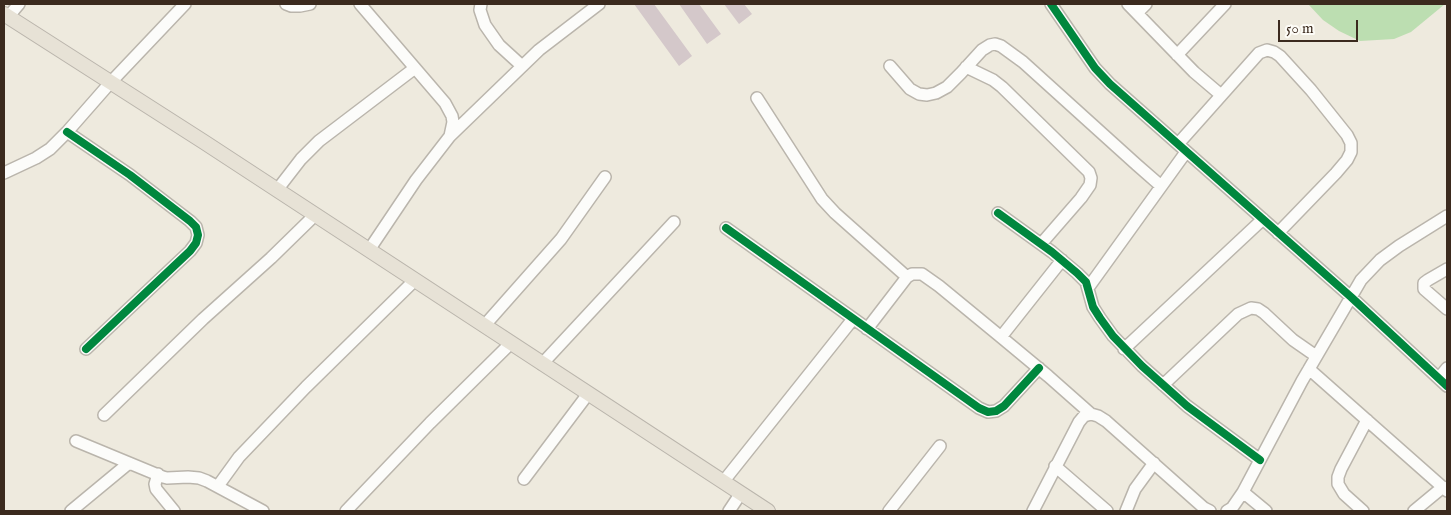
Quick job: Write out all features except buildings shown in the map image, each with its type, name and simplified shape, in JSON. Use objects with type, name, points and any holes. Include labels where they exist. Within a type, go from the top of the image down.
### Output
[{"type":"main road","points":[[6,16],[277,190],[768,511]]},
{"type":"street","points":[[6,16],[19,4]]},
{"type":"street","points":[[4,173],[36,158],[50,149],[185,4]]},
{"type":"street","points":[[286,4],[291,6],[310,4]]},
{"type":"street","points":[[360,4],[432,86],[450,110],[453,122],[450,136]]},
{"type":"street","points":[[481,4],[480,10],[485,26],[499,45],[522,66]]},
{"type":"street","points":[[369,250],[416,180],[450,136],[539,50],[599,4]]},
{"type":"street","points":[[1051,4],[1094,68],[1131,104],[1351,297],[1443,382],[1447,368]]},
{"type":"street","points":[[1128,4],[1194,72],[1221,95]]},
{"type":"street","points":[[1137,13],[1146,4]]},
{"type":"street","points":[[1177,55],[1225,4]]},
{"type":"street","points":[[890,66],[910,89],[919,94],[927,95],[947,87],[982,50],[995,44],[1001,46],[1023,62],[1161,186]]},
{"type":"street","points":[[1088,288],[1161,186],[1182,148],[1221,95],[1259,53],[1267,50],[1280,56],[1311,90],[1347,135],[1351,143],[1351,152],[1347,160],[1278,233]]},
{"type":"street","points":[[277,190],[301,159],[319,141],[415,68]]},
{"type":"street","points":[[966,68],[993,80],[1007,91],[1089,172],[1090,184],[1041,244]]},
{"type":"street","points":[[757,98],[822,199],[835,213],[907,277]]},
{"type":"street","points":[[67,132],[130,175],[190,221],[196,227],[198,235],[196,243],[190,251],[86,349]]},
{"type":"street","points":[[484,326],[561,239],[605,177]]},
{"type":"street","points":[[998,213],[1078,273],[1086,282],[1093,307],[1124,349],[1194,412],[1260,460]]},
{"type":"street","points":[[104,415],[203,319],[271,258],[315,215]]},
{"type":"street","points":[[1227,511],[1232,508],[1243,492],[1308,369],[1361,280],[1380,260],[1447,216]]},
{"type":"street","points":[[1124,349],[1263,219]]},
{"type":"street","points":[[542,364],[674,222]]},
{"type":"street","points":[[726,228],[979,408],[988,412],[996,411],[1004,406],[1039,368]]},
{"type":"street","points":[[1001,337],[1062,260]]},
{"type":"street","points":[[1447,269],[1424,284],[1424,289],[1447,309]]},
{"type":"street","points":[[867,329],[907,277],[917,273],[927,277],[1039,368],[1091,414],[1106,421],[1204,508],[1210,511]]},
{"type":"street","points":[[218,486],[239,457],[306,387],[415,280]]},
{"type":"street","points":[[1163,385],[1238,314],[1251,308],[1258,309],[1264,313],[1293,340],[1316,356]]},
{"type":"street","points":[[723,482],[853,319]]},
{"type":"street","points":[[346,511],[510,343]]},
{"type":"street","points":[[1308,369],[1445,489],[1414,511]]},
{"type":"street","points":[[524,479],[588,394]]},
{"type":"street","points":[[1033,511],[1079,422],[1084,416],[1091,414]]},
{"type":"street","points":[[1363,511],[1344,494],[1338,484],[1338,477],[1340,469],[1367,420]]},
{"type":"street","points":[[76,441],[168,478],[199,478],[218,486],[262,511]]},
{"type":"street","points":[[889,511],[940,446]]},
{"type":"street","points":[[71,511],[129,462]]},
{"type":"street","points":[[1126,511],[1135,489],[1154,463]]},
{"type":"street","points":[[1055,466],[1106,511]]},
{"type":"street","points":[[158,474],[155,484],[156,489],[174,511]]},
{"type":"street","points":[[1243,492],[1266,511]]},
{"type":"street","points":[[729,511],[741,493]]},
{"type":"green space","points":[[1308,4],[1445,4],[1411,32],[1394,39],[1360,41],[1339,31],[1323,20]]},
{"type":"cycle path","points":[[1051,4],[1095,68],[1110,84],[1351,297],[1447,386]]},
{"type":"cycle path","points":[[67,132],[130,175],[190,221],[196,227],[198,235],[196,243],[190,251],[86,349]]},
{"type":"cycle path","points":[[998,213],[1052,252],[1086,282],[1093,307],[1100,318],[1113,336],[1142,366],[1187,406],[1260,460]]},
{"type":"cycle path","points":[[726,228],[979,408],[988,412],[996,411],[1004,406],[1039,368]]}]
